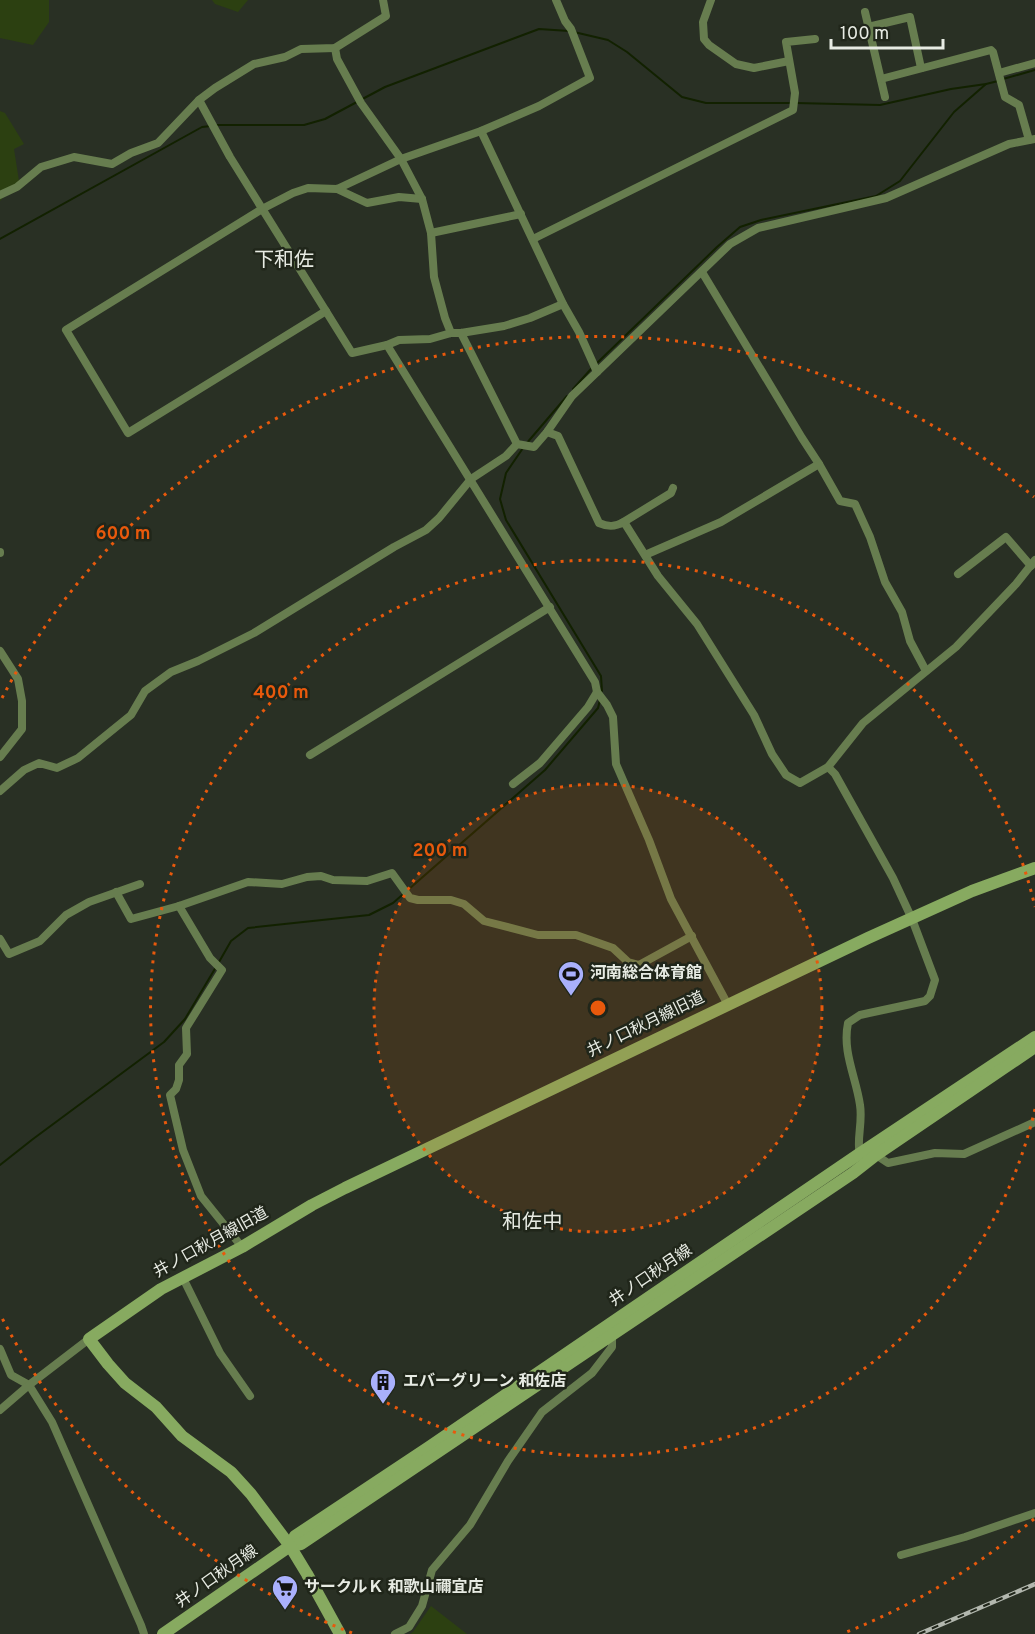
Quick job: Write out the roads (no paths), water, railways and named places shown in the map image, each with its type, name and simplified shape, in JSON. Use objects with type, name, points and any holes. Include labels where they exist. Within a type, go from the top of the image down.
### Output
[{"type":"street","points":[[0,195],[17,187],[41,167],[74,157],[112,164],[131,153],[158,143],[199,100],[215,88],[254,64],[285,57],[301,49],[335,48],[386,16],[383,0]]},
{"type":"street","points":[[337,189],[401,159],[480,131],[539,106],[590,78],[571,29],[556,0]]},
{"type":"street","points":[[711,0],[703,22],[704,39],[709,45],[736,64],[754,68],[789,61]]},
{"type":"street","points":[[865,12],[885,97]]},
{"type":"street","points":[[868,27],[910,17],[921,68]]},
{"type":"street","points":[[533,239],[793,110],[795,93],[786,42],[815,39]]},
{"type":"street","points":[[335,48],[337,59],[361,103],[401,159],[422,199],[431,233],[434,277],[451,333]]},
{"type":"street","points":[[518,444],[534,447],[572,396],[730,244],[758,228],[886,198],[1008,144],[1032,140],[1019,105],[1005,97],[991,50],[881,79]]},
{"type":"street","points":[[999,73],[1035,63]]},
{"type":"street","points":[[199,100],[262,209],[352,353],[399,340],[430,339],[451,333],[504,326],[563,304]]},
{"type":"street","points":[[480,131],[597,372]]},
{"type":"street","points":[[326,311],[128,433],[66,330],[262,209],[292,193],[308,188],[337,189],[367,203],[399,197],[422,199]]},
{"type":"street","points":[[431,233],[521,214]]},
{"type":"street","points":[[702,272],[840,501],[855,504],[870,537],[885,582],[902,612],[910,641],[926,671]]},
{"type":"street","points":[[461,333],[518,444]]},
{"type":"street","points":[[387,345],[550,608],[595,682],[597,692],[607,705],[613,717],[616,764],[649,840],[671,899],[728,1005]]},
{"type":"street","points":[[547,432],[558,436],[599,523],[616,526],[671,493],[673,488]]},
{"type":"street","points":[[0,791],[24,770],[39,764],[57,768],[78,758],[131,715],[145,691],[171,672],[254,633],[394,547],[426,530],[440,518],[471,479],[506,456],[518,444]]},
{"type":"street","points":[[645,555],[721,522],[819,464]]},
{"type":"street","points":[[622,523],[624,522],[658,576],[697,624],[754,715],[772,754],[786,775],[800,783],[828,767],[862,723],[956,647],[1033,563],[1006,537],[958,574]]},
{"type":"street","points":[[310,755],[550,608]]},
{"type":"street","points":[[0,651],[18,679],[22,701],[22,729],[0,757]]},
{"type":"street","points":[[513,784],[540,763],[588,707],[597,692]]},
{"type":"street","points":[[828,767],[833,770],[888,868],[912,919],[935,980],[930,996],[925,1000],[860,1015],[848,1023],[846,1036],[848,1053],[860,1105],[862,1125],[858,1146],[861,1160]]},
{"type":"street","name":"井ノ口秋月線旧道","points":[[0,1410],[89,1339],[161,1289],[242,1247],[312,1205],[868,938],[972,891],[1035,868]]},
{"type":"street","points":[[116,892],[131,919],[248,882],[282,884],[321,876],[333,880],[367,881],[392,873],[410,898],[451,900],[464,904],[484,921],[538,935],[576,935],[613,948],[628,962],[639,965],[692,936]]},
{"type":"street","points":[[0,939],[9,954],[40,941],[66,915],[89,902],[140,884]]},
{"type":"street","points":[[178,906],[210,958],[222,970],[186,1028],[187,1054],[179,1065],[179,1080],[176,1089],[170,1095],[183,1150],[201,1196],[242,1247]]},
{"type":"street","name":"井ノ口秋月線","points":[[163,1634],[290,1546],[301,1544],[861,1160],[1035,1036]]},
{"type":"street","name":"井ノ口秋月線","points":[[861,1160],[876,1155],[1035,1047]]},
{"type":"street","points":[[876,1155],[888,1163],[935,1154],[964,1154],[1035,1122]]},
{"type":"street","points":[[183,1278],[220,1353],[250,1396]]},
{"type":"street","points":[[395,1634],[409,1627],[422,1606],[432,1570],[470,1525],[508,1461],[542,1412],[592,1373],[612,1347],[609,1331]]},
{"type":"street","points":[[89,1339],[124,1383],[156,1407],[182,1436],[231,1472],[251,1494],[290,1546],[340,1634]]},
{"type":"street","points":[[0,1349],[11,1375],[29,1385],[52,1422],[144,1634]]},
{"type":"street","points":[[901,1555],[965,1537],[1035,1513]]},
{"type":"waterway","points":[[216,125],[304,125],[325,119],[385,87],[539,29],[569,31]]},
{"type":"waterway","points":[[574,32],[608,40],[627,52],[682,97],[706,103],[790,103]]},
{"type":"waterway","points":[[1003,79],[1035,70]]},
{"type":"waterway","points":[[796,103],[880,105],[998,81]]},
{"type":"waterway","points":[[595,365],[740,227],[761,220],[876,196],[900,181],[954,112],[986,84]]},
{"type":"waterway","points":[[0,239],[202,127],[211,126]]},
{"type":"waterway","points":[[573,389],[591,369]]},
{"type":"waterway","points":[[526,444],[567,396]]},
{"type":"waterway","points":[[523,448],[506,473],[500,499],[506,520],[601,676],[602,691]]},
{"type":"waterway","points":[[219,962],[231,941],[248,928],[369,915],[393,903],[545,770],[598,708],[600,700]]},
{"type":"waterway","points":[[0,1165],[164,1042],[185,1019],[216,967]]},
{"type":"railway","points":[[919,1634],[1035,1584]]},
{"type":"place","name":"河南総合体育館","points":[[571,997]]},
{"type":"place","name":"エバーグリーン 和佐店","points":[[383,1405]]},
{"type":"place","name":"サークルＫ 和歌山禰宜店","points":[[285,1611]]},
{"type":"district","name":"下和佐","points":[[284,261]]},
{"type":"district","name":"和佐中","points":[[532,1223]]}]
